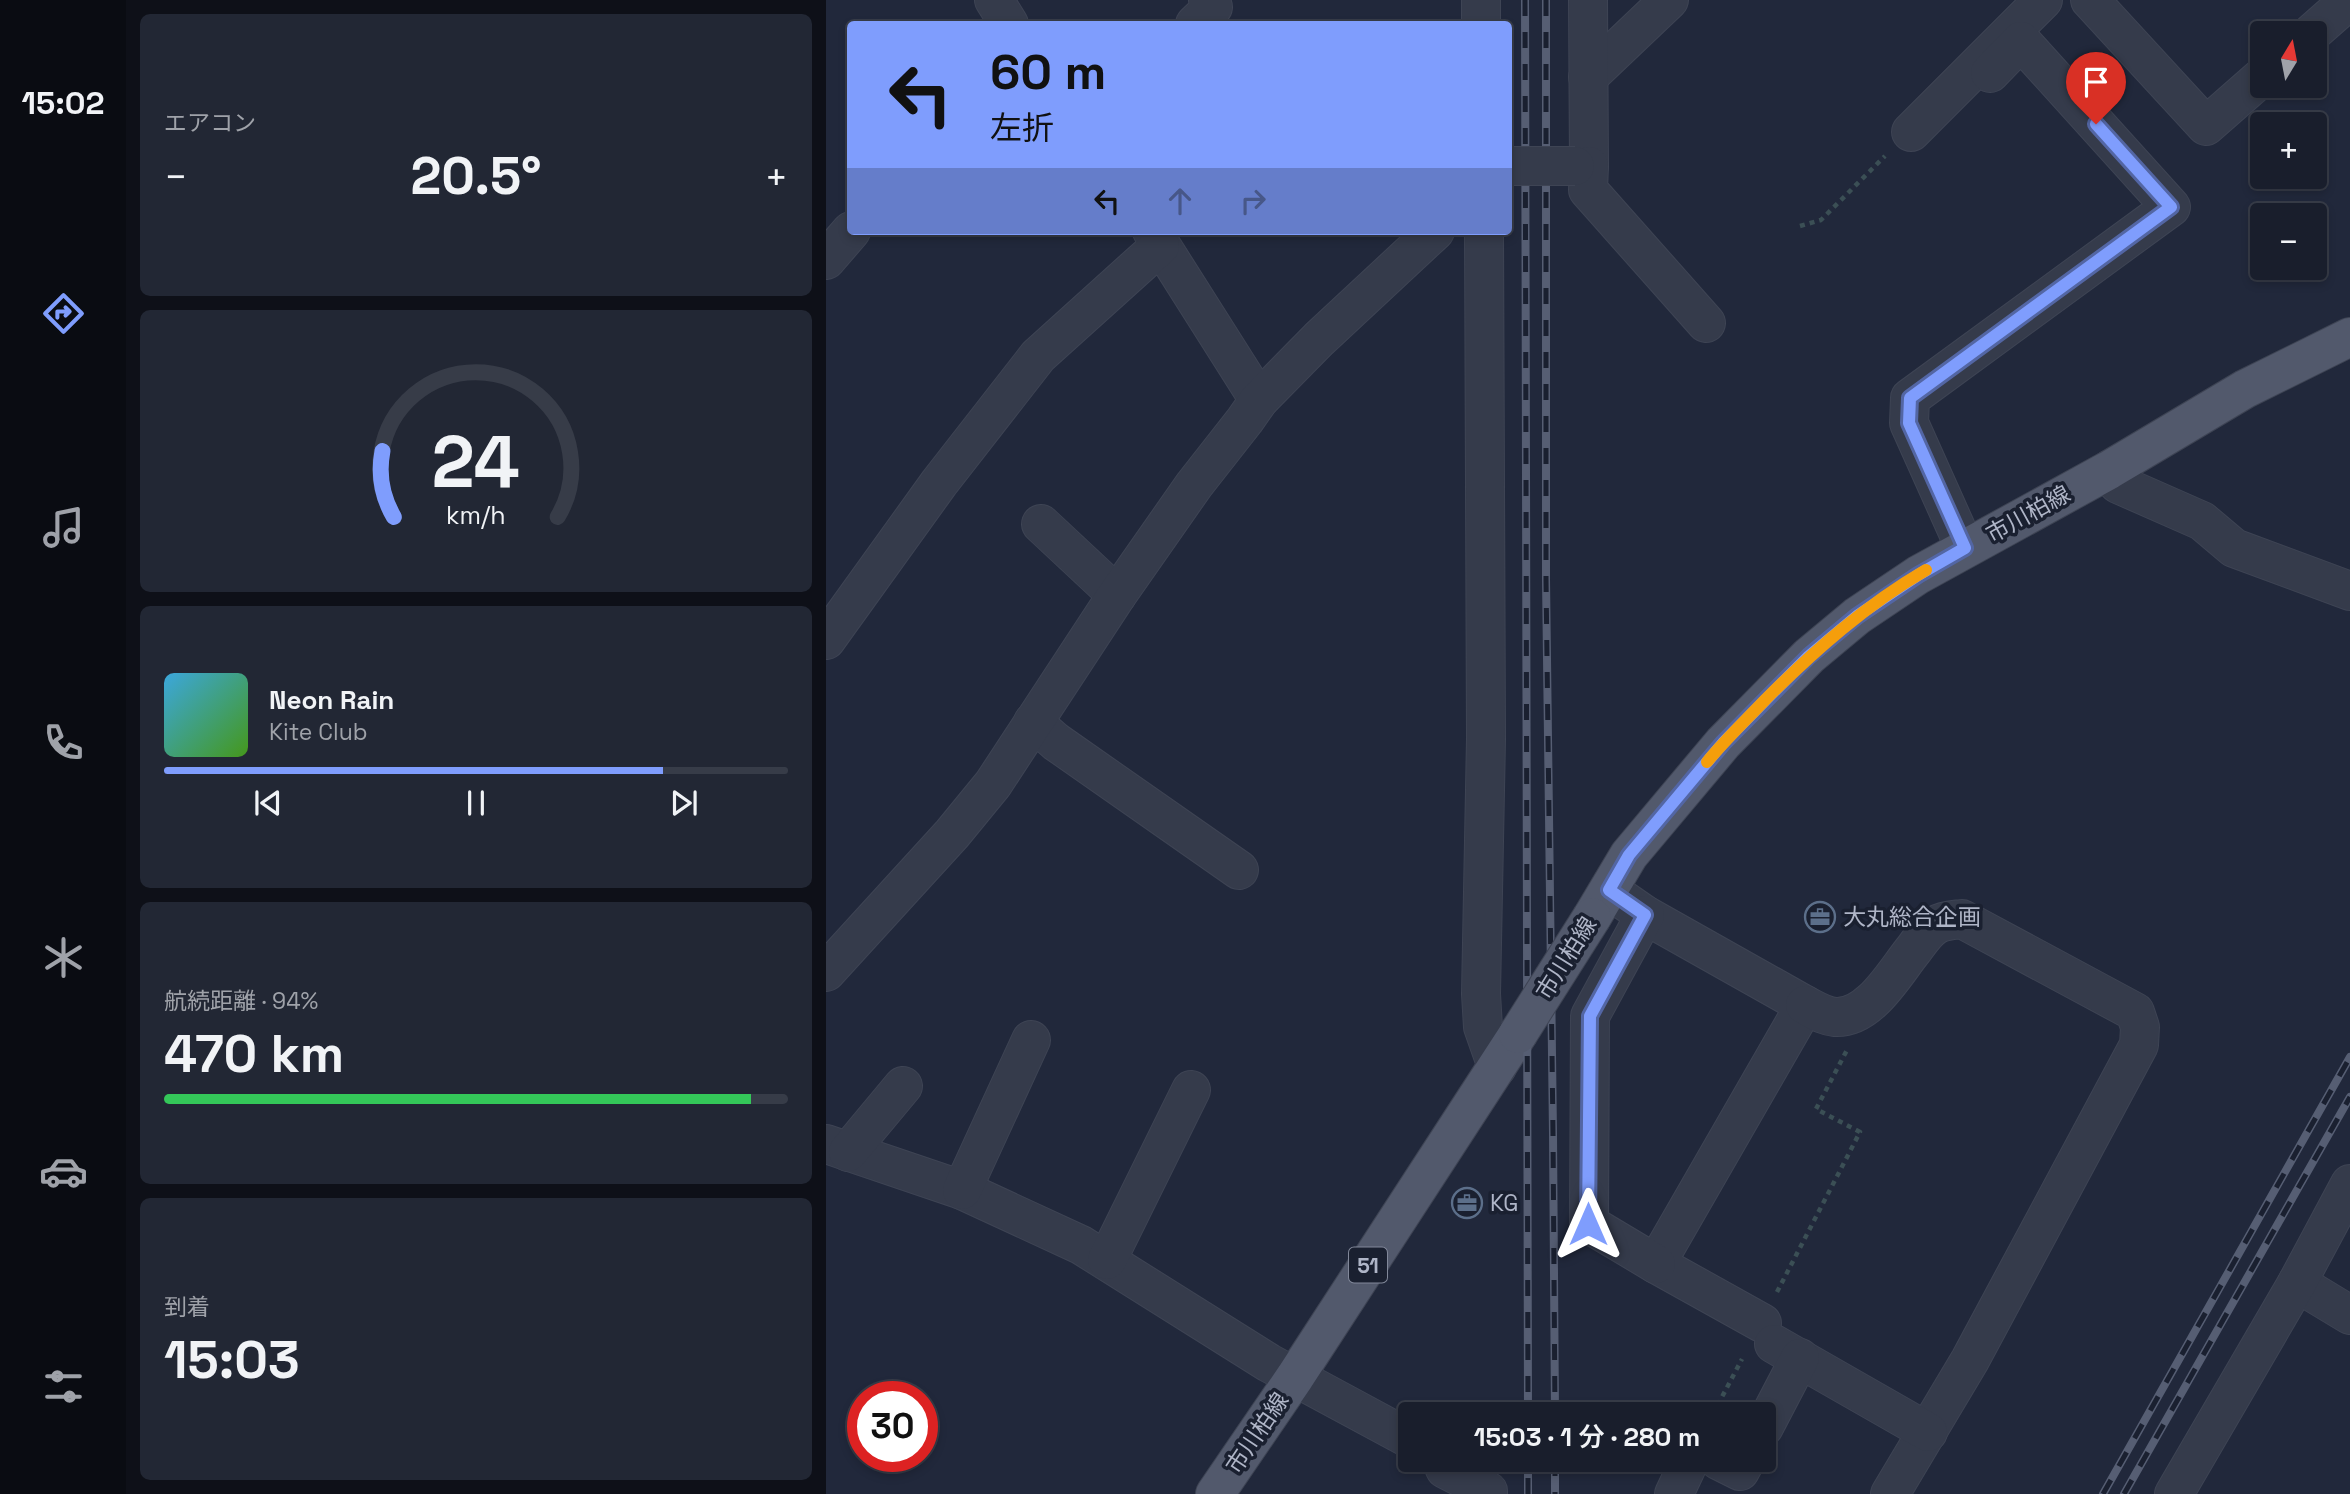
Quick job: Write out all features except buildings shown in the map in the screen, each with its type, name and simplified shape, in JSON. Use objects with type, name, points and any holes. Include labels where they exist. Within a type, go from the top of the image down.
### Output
[{"type":"main road","name":"市川柏線","points":[[1215,1494],[1295,1377],[1497,1067],[1629,855],[1723,743],[1809,656],[1857,616],[1918,575],[2109,470],[2245,389],[2350,337]]},
{"type":"street","points":[[994,0],[1007,21]]},
{"type":"street","points":[[1198,21],[1213,7],[1208,0]]},
{"type":"street","points":[[1481,0],[1481,21]]},
{"type":"street","points":[[1588,0],[1588,77],[1582,166],[1588,190],[1706,323]]},
{"type":"street","points":[[1588,77],[1670,0]]},
{"type":"street","points":[[1911,132],[2043,0]]},
{"type":"street","points":[[2090,0],[2206,126],[2250,87]]},
{"type":"street","points":[[2326,21],[2346,3]]},
{"type":"street","points":[[1965,548],[1909,423],[1910,398],[2171,207],[2021,41],[1990,73]]},
{"type":"street","points":[[1512,166],[1582,166]]},
{"type":"street","points":[[826,260],[848,235]]},
{"type":"street","points":[[826,640],[939,483],[1038,356],[1155,235],[1259,400]]},
{"type":"street","points":[[826,972],[952,834],[993,784],[1117,595],[1194,485],[1259,400],[1319,339],[1431,235]]},
{"type":"street","points":[[1484,235],[1486,700],[1481,994],[1483,1027],[1497,1067]]},
{"type":"street","points":[[2109,470],[2118,484],[2202,520],[2234,548],[2350,591]]},
{"type":"street","points":[[1041,524],[1117,595]]},
{"type":"street","points":[[1033,722],[1056,742],[1238,870]]},
{"type":"street","points":[[1600,904],[1645,915],[1824,1015],[1850,1016],[1864,1007],[1935,925],[1962,919],[2135,1012],[2140,1027],[2139,1045],[1976,1348],[1890,1494]]},
{"type":"street","points":[[1645,915],[1590,1016],[1588,1224],[1928,1432]]},
{"type":"street","points":[[1656,1264],[1805,1005]]},
{"type":"street","points":[[962,1190],[1031,1040]]},
{"type":"street","points":[[903,1086],[837,1148],[962,1190],[1081,1245],[1269,1363],[1398,1433]]},
{"type":"street","points":[[1107,1260],[1192,1090]]},
{"type":"street","points":[[2174,1494],[2297,1283],[2350,1184]]},
{"type":"street","points":[[2297,1283],[2350,1315]]},
{"type":"street","points":[[1768,1402],[1779,1341]]},
{"type":"street","points":[[1451,1472],[1488,1494]]},
{"type":"street","points":[[1674,1494],[1684,1472]]},
{"type":"path","points":[[1800,226],[1821,220],[1911,132]]},
{"type":"path","points":[[1724,1402],[1779,1341],[1860,1132],[1816,1109],[1852,1042],[1850,1016]]},
{"type":"railway","points":[[1525,0],[1528,1402]]},
{"type":"railway","points":[[1546,0],[1546,579],[1555,1402]]},
{"type":"railway","points":[[2103,1494],[2350,1057]]},
{"type":"railway","points":[[2124,1494],[2350,1097]]},
{"type":"railway","points":[[1528,1472],[1528,1494]]},
{"type":"railway","points":[[1555,1472],[1555,1494]]},
{"type":"slow traffic","points":[[1707,762],[1809,656],[1857,616],[1926,570]]},
{"type":"place","name":"大丸総合企画","points":[[1820,917]]},
{"type":"place","name":"KG","points":[[1467,1203]]},
{"type":"route","points":[[1588,1224],[1590,1016],[1645,915],[1609,890],[1629,855],[1723,743],[1809,656],[1857,616],[1918,575],[1965,548],[1909,423],[1910,398],[2171,207],[2096,124]]}]
